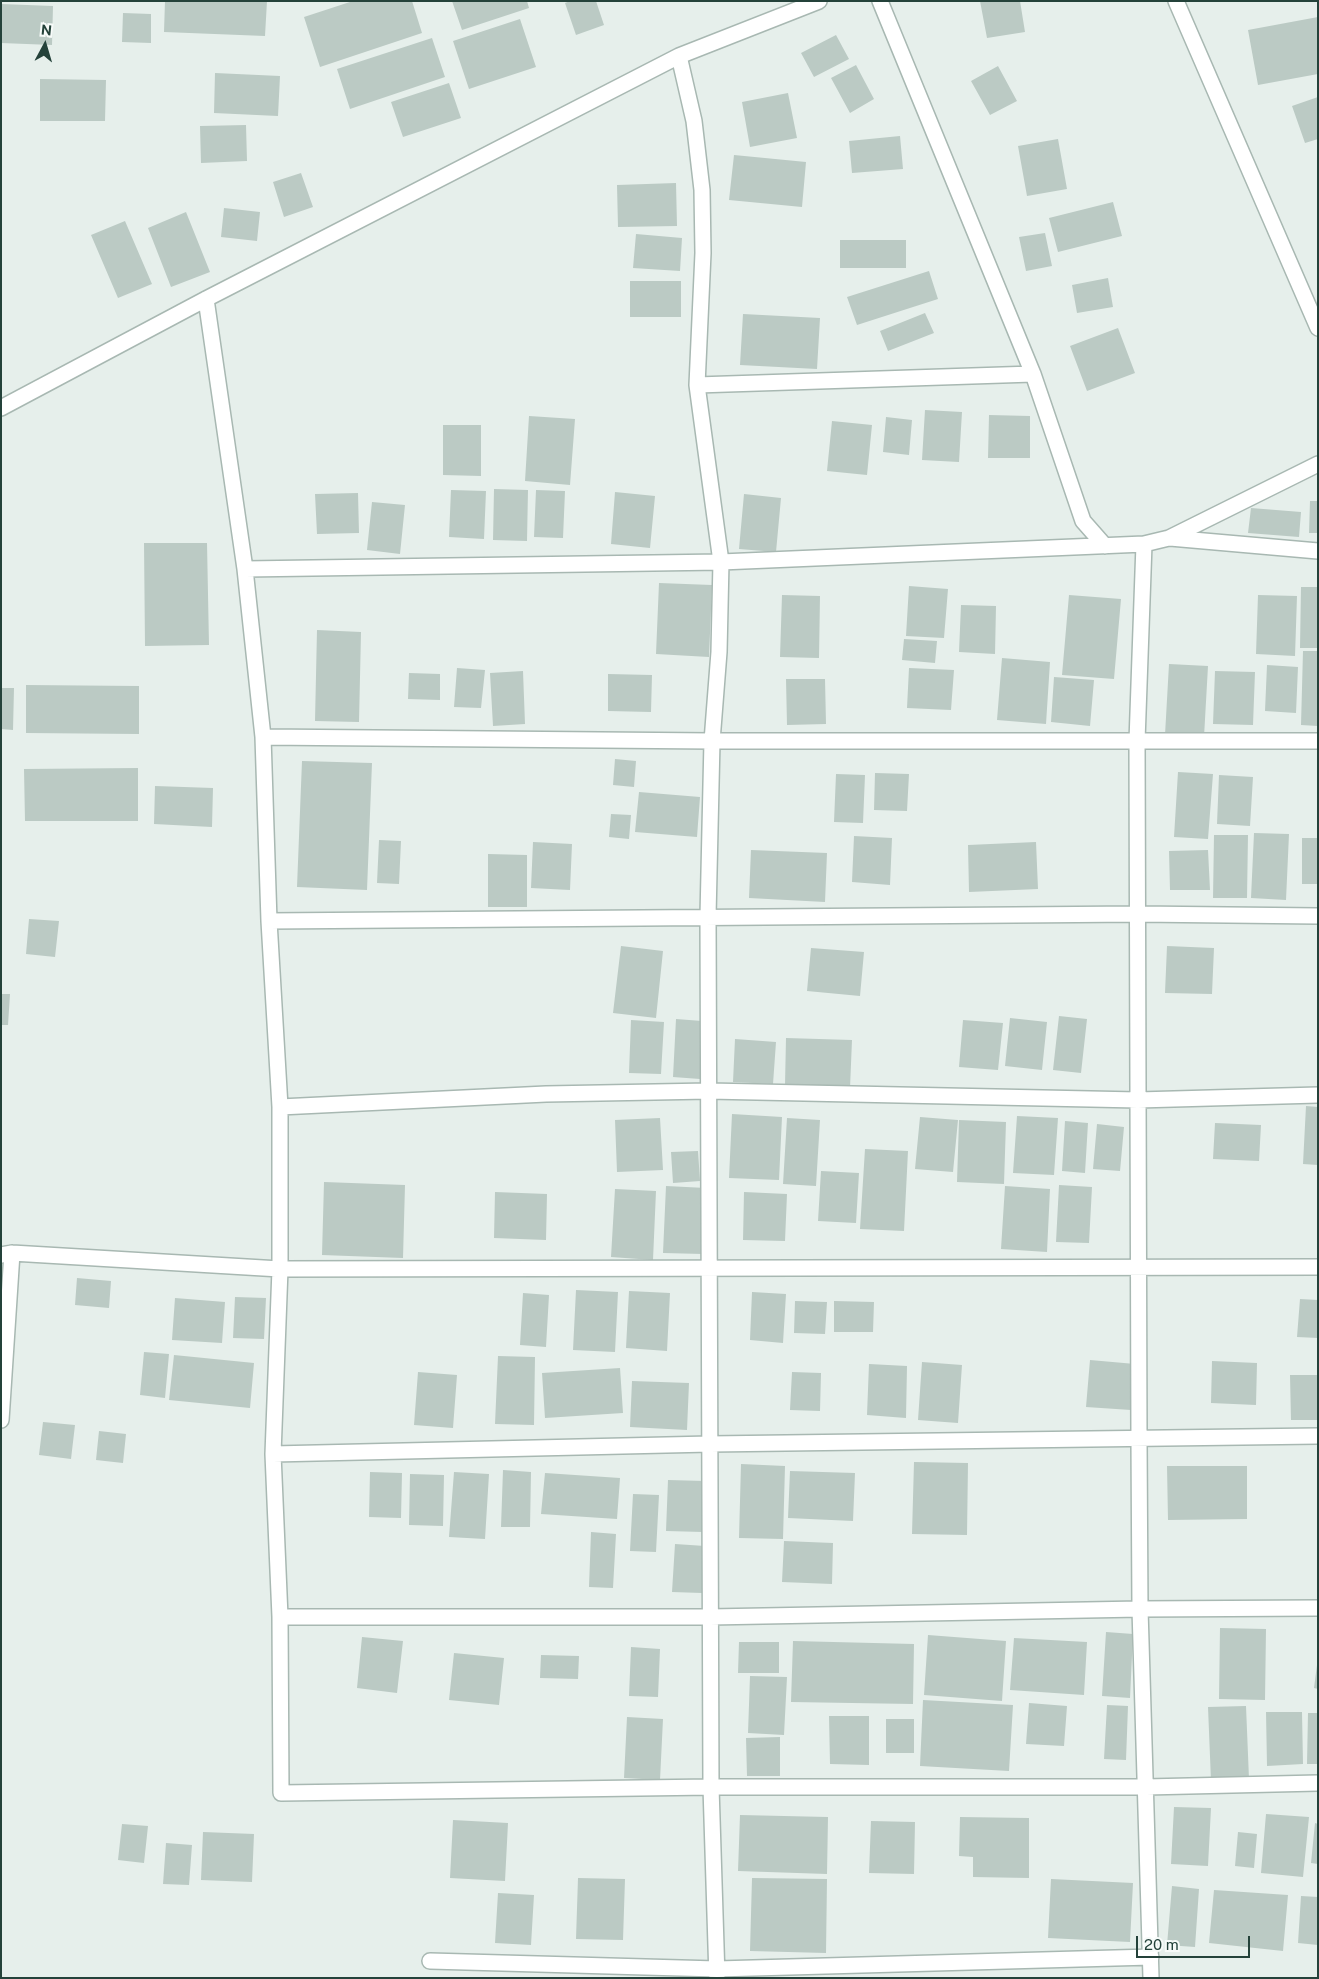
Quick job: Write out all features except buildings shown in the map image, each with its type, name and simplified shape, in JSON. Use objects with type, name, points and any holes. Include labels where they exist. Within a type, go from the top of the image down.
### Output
[{"type":"street","points":[[1,408],[206,299],[679,56],[819,1]]},
{"type":"street","points":[[880,1],[1033,374],[1083,521],[1105,546]]},
{"type":"street","points":[[1176,1],[1318,328]]},
{"type":"street","points":[[679,56],[694,121],[702,190],[703,253],[697,385],[721,562],[719,652],[712,742],[708,916],[711,1787],[717,1974]]},
{"type":"street","points":[[206,299],[245,569],[263,737],[269,921],[280,1107],[280,1269],[273,1454],[280,1617],[281,1794],[711,1787],[1146,1787],[1318,1783]]},
{"type":"street","points":[[697,385],[1033,374]]},
{"type":"street","points":[[245,569],[721,562],[1144,544],[1169,538],[1318,464]]},
{"type":"street","points":[[1169,538],[1318,551]]},
{"type":"street","points":[[1144,544],[1137,741],[1138,1440],[1140,1609],[1151,1978]]},
{"type":"street","points":[[263,737],[712,742],[1318,741]]},
{"type":"street","points":[[269,921],[708,916],[1138,914],[1318,916]]},
{"type":"street","points":[[280,1107],[546,1094],[709,1091],[1138,1100],[1318,1095]]},
{"type":"street","points":[[1,1420],[7,1254],[280,1269],[1318,1267]]},
{"type":"street","points":[[273,1454],[710,1444],[1138,1440],[1318,1436]]},
{"type":"street","points":[[280,1617],[710,1617],[1140,1609],[1318,1608]]},
{"type":"street","points":[[430,1961],[717,1974],[1151,1957]]}]
